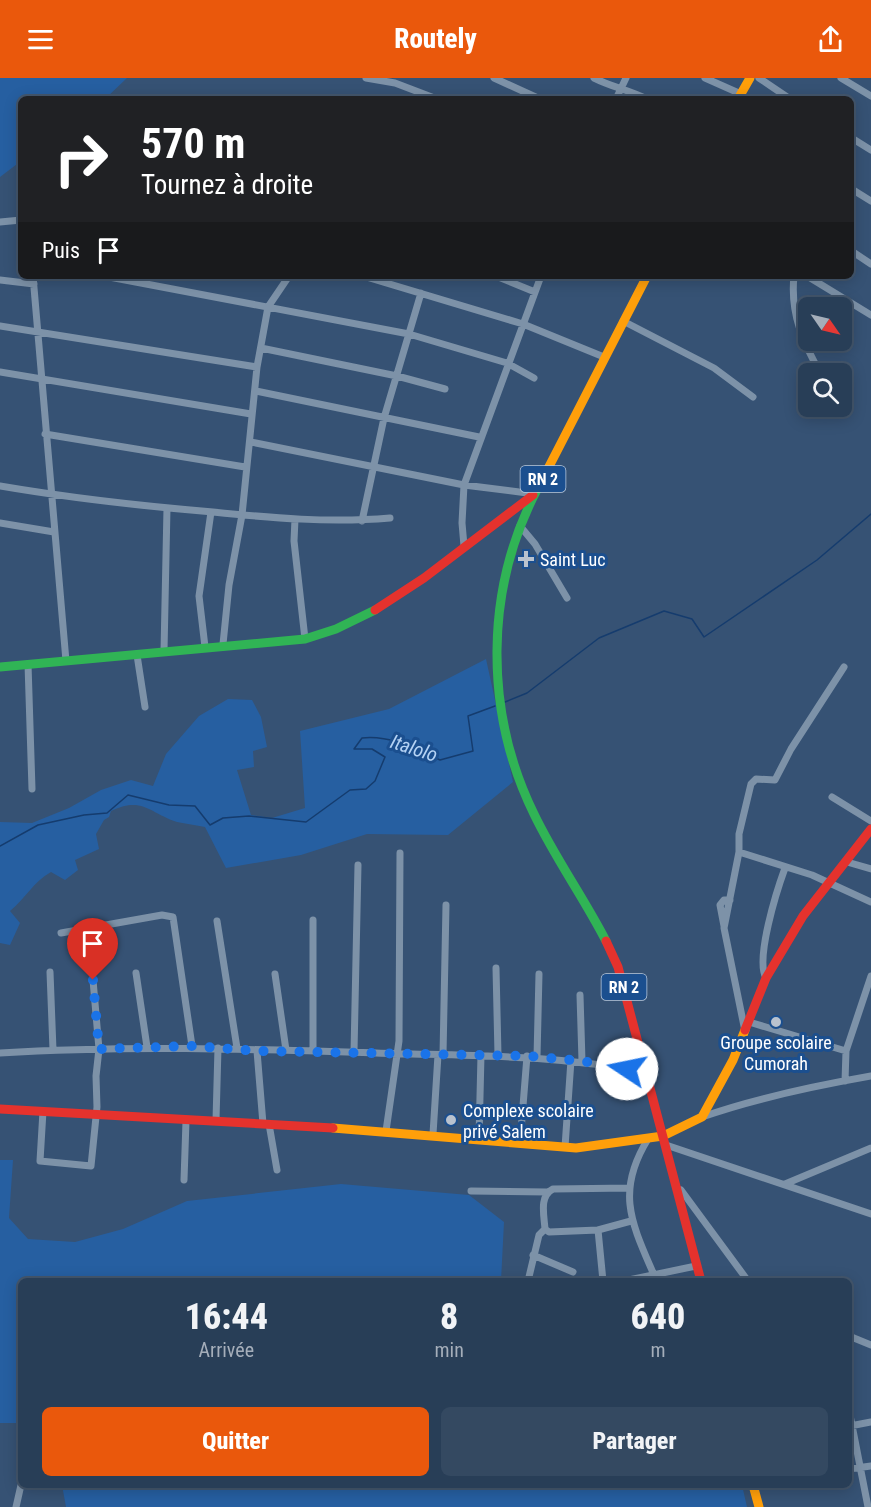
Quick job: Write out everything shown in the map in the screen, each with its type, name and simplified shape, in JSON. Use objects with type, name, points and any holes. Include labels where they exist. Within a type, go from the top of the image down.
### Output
[{"type":"main road","points":[[741,96],[750,78]]},
{"type":"main road","name":"RN 2","points":[[645,279],[520,526],[499,601],[496,637],[501,711],[516,768],[533,812],[615,957],[700,1278]]},
{"type":"main road","points":[[0,667],[137,655],[223,644],[305,639],[339,628],[375,609],[535,494]]},
{"type":"main road","points":[[0,1109],[434,1134],[566,1147],[648,1139],[665,1140],[702,1117],[745,1033],[766,978],[803,916],[871,829]]},
{"type":"main road","points":[[754,1488],[759,1507]]},
{"type":"street","points":[[366,78],[395,83],[429,96]]},
{"type":"street","points":[[494,78],[533,96]]},
{"type":"street","points":[[594,78],[641,96]]},
{"type":"street","points":[[618,96],[626,78]]},
{"type":"street","points":[[705,78],[738,96]]},
{"type":"street","points":[[759,78],[786,96]]},
{"type":"street","points":[[841,78],[871,96]]},
{"type":"street","points":[[854,139],[871,150]]},
{"type":"street","points":[[854,190],[871,201]]},
{"type":"street","points":[[0,222],[18,220]]},
{"type":"street","points":[[854,253],[871,264]]},
{"type":"street","points":[[33,279],[66,661]]},
{"type":"street","points":[[120,279],[409,334],[507,363],[534,378]]},
{"type":"street","points":[[223,644],[229,585],[242,515],[245,467],[251,442],[251,414],[256,391],[257,368],[268,307],[287,279]]},
{"type":"street","points":[[374,279],[523,324],[604,357]]},
{"type":"street","points":[[503,279],[535,292]]},
{"type":"street","points":[[464,546],[462,523],[464,485],[479,437],[540,279]]},
{"type":"street","points":[[794,279],[795,315],[801,336],[815,363]]},
{"type":"street","points":[[812,279],[871,315]]},
{"type":"street","points":[[0,280],[34,284]]},
{"type":"street","points":[[362,521],[384,418],[421,292]]},
{"type":"street","points":[[623,321],[714,368],[753,397]]},
{"type":"street","points":[[0,326],[257,368]]},
{"type":"street","points":[[261,348],[445,388]]},
{"type":"street","points":[[0,372],[251,414]]},
{"type":"street","points":[[256,391],[479,437]]},
{"type":"street","points":[[45,434],[245,467]]},
{"type":"street","points":[[251,442],[464,485],[535,494]]},
{"type":"street","points":[[0,486],[50,494],[242,515],[362,521],[390,518]]},
{"type":"street","points":[[164,651],[167,508]]},
{"type":"street","points":[[205,647],[199,596],[211,512]]},
{"type":"street","points":[[295,519],[294,541],[305,639]]},
{"type":"street","points":[[0,523],[54,532]]},
{"type":"street","points":[[520,526],[535,544],[567,598]]},
{"type":"street","points":[[137,655],[145,707]]},
{"type":"street","points":[[28,664],[32,789]]},
{"type":"street","points":[[745,1033],[724,928],[740,852],[739,834],[753,781],[775,780],[791,749],[844,667]]},
{"type":"street","points":[[832,797],[871,821]]},
{"type":"street","points":[[740,852],[812,875],[871,902]]},
{"type":"street","points":[[386,1131],[398,1054],[400,853]]},
{"type":"street","points":[[847,862],[871,869]]},
{"type":"street","points":[[354,1052],[358,865]]},
{"type":"street","points":[[766,978],[762,971],[764,953],[785,868]]},
{"type":"street","points":[[434,1134],[440,1055],[446,905]]},
{"type":"street","points":[[61,933],[162,915],[173,917],[192,1046]]},
{"type":"street","points":[[313,920],[313,1050]]},
{"type":"street","points":[[217,921],[237,1048]]},
{"type":"street","points":[[496,968],[498,1055]]},
{"type":"street","points":[[50,972],[53,1050]]},
{"type":"street","points":[[136,973],[147,1047]]},
{"type":"street","points":[[275,974],[286,1050]]},
{"type":"street","points":[[537,1057],[539,974]]},
{"type":"street","points":[[845,1081],[846,1052],[871,975]]},
{"type":"street","points":[[43,1111],[40,1161],[91,1166],[97,1114],[96,1076],[99,1049],[93,980]]},
{"type":"street","points":[[580,995],[582,1061]]},
{"type":"street","points":[[749,1022],[846,1052]]},
{"type":"street","points":[[0,1053],[192,1046],[257,1051],[313,1050],[498,1055],[582,1061],[646,1073]]},
{"type":"street","points":[[216,1120],[218,1048]]},
{"type":"street","points":[[257,1051],[266,1124],[277,1170]]},
{"type":"street","points":[[479,1138],[482,1055]]},
{"type":"street","points":[[520,1143],[527,1056]]},
{"type":"street","points":[[566,1147],[571,1060]]},
{"type":"street","points":[[702,1117],[748,1101],[779,1097],[871,1076]]},
{"type":"street","points":[[184,1180],[186,1121]]},
{"type":"street","points":[[648,1139],[636,1160],[630,1188],[631,1221],[650,1278],[696,1266]]},
{"type":"street","points":[[665,1140],[871,1214]]},
{"type":"street","points":[[785,1184],[871,1148]]},
{"type":"street","points":[[676,1183],[746,1278]]},
{"type":"street","points":[[471,1191],[547,1192],[553,1189],[630,1188]]},
{"type":"street","points":[[527,1278],[539,1235],[545,1229],[544,1197],[547,1192]]},
{"type":"street","points":[[545,1229],[553,1233],[598,1230],[631,1221]]},
{"type":"street","points":[[598,1230],[603,1278]]},
{"type":"street","points":[[533,1255],[573,1272]]},
{"type":"street","points":[[852,1337],[871,1345]]},
{"type":"street","points":[[852,1426],[871,1422]]},
{"type":"street","points":[[852,1431],[868,1507]]},
{"type":"street","points":[[852,1469],[871,1466]]},
{"type":"street","points":[[16,1507],[20,1488]]},
{"type":"shaded area","points":[[0,78],[127,78],[108,96],[18,96],[18,163],[0,177]]},
{"type":"shaded area","points":[[486,659],[513,782],[448,835],[367,834],[301,855],[226,868],[205,827],[177,822],[139,806],[122,807],[111,811],[96,834],[99,849],[75,860],[78,870],[65,880],[51,872],[39,880],[10,911],[20,923],[10,945],[0,943],[0,822],[32,823],[69,808],[101,790],[131,780],[153,786],[166,754],[199,716],[228,699],[252,700],[261,717],[267,747],[253,751],[254,767],[237,770],[251,815],[272,818],[305,808],[300,731],[389,709]]},
{"type":"shaded area","points":[[0,1160],[13,1160],[9,1218],[28,1239],[75,1242],[123,1229],[187,1201],[341,1184],[469,1195],[504,1222],[501,1278],[18,1278],[18,1423],[0,1423]]},
{"type":"shaded area","points":[[63,1488],[743,1488],[747,1507],[66,1507]]},
{"type":"waterway","name":"Italolo","points":[[505,702],[527,693],[599,638],[664,611],[692,619],[704,637],[817,560],[871,514]]},
{"type":"waterway","name":"Italolo","points":[[0,846],[38,825],[84,815],[107,813],[128,795],[169,805],[195,806],[210,825],[223,818],[249,816],[306,822],[350,790],[366,789],[375,781],[385,757],[372,749],[354,749],[362,738],[392,740],[440,760],[473,751],[468,716],[495,706]]},
{"type":"traffic: fast","points":[[538,488],[520,527],[508,567],[500,609],[497,651],[499,693],[506,734],[518,775],[534,814],[606,941]]},
{"type":"traffic: fast","points":[[0,667],[305,639],[336,629],[375,610]]},
{"type":"traffic: slow","points":[[740,96],[750,78]]},
{"type":"traffic: slow","points":[[538,488],[645,279]]},
{"type":"traffic: slow","points":[[333,1128],[576,1148],[663,1136],[702,1117],[733,1060],[745,1030]]},
{"type":"traffic: slow","points":[[754,1488],[759,1507]]},
{"type":"traffic: jam","points":[[375,610],[424,578],[533,495]]},
{"type":"traffic: jam","points":[[745,1030],[766,978],[803,916],[871,829]]},
{"type":"traffic: jam","points":[[606,941],[618,967],[700,1278]]},
{"type":"traffic: jam","points":[[0,1109],[333,1128]]},
{"type":"place","name":"Saint Luc","points":[[526,559]]},
{"type":"place","name":"Groupe scolaire Cumorah","points":[[776,1022]]},
{"type":"place","name":"Complexe scolaire privé Salem","points":[[451,1120]]},
{"type":"route","points":[[93,980],[99,1049],[192,1046],[257,1051],[313,1050],[527,1056],[582,1061],[627,1069]]}]
